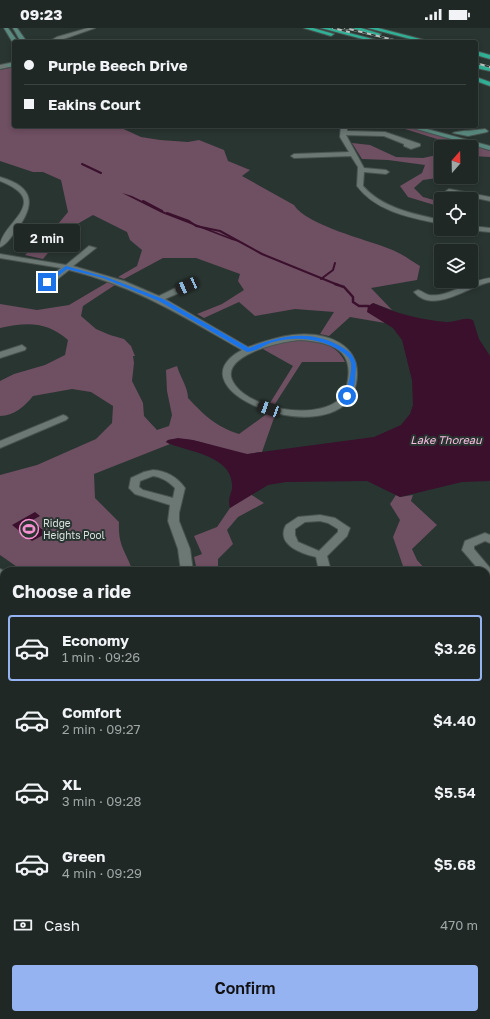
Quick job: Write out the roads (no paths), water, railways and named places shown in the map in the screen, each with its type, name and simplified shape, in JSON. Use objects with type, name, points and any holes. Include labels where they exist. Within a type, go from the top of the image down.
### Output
[{"type":"highway","points":[[306,28],[347,40]]},
{"type":"highway","points":[[306,28],[355,40]]},
{"type":"highway","points":[[324,28],[373,40]]},
{"type":"highway","points":[[354,28],[404,40]]},
{"type":"highway","points":[[371,28],[420,40]]},
{"type":"highway","points":[[394,34],[425,40]]},
{"type":"highway","points":[[478,50],[490,53]]},
{"type":"highway","points":[[478,54],[490,57]]},
{"type":"highway","points":[[478,58],[490,61]]},
{"type":"highway","points":[[478,66],[490,69]]},
{"type":"highway","points":[[478,71],[490,74]]},
{"type":"highway","points":[[478,79],[490,83]]},
{"type":"main road","points":[[6,28],[14,40]]},
{"type":"main road","points":[[15,28],[23,40]]},
{"type":"main road","points":[[418,128],[471,140],[488,132]]},
{"type":"main road","points":[[435,128],[454,133],[471,140]]},
{"type":"main road","points":[[454,133],[468,134],[488,132]]},
{"type":"main road","points":[[479,140],[488,132]]},
{"type":"main road","points":[[479,140],[490,142]]},
{"type":"main road","points":[[478,143],[490,148]]},
{"type":"street","points":[[55,40],[93,28]]},
{"type":"street","points":[[0,67],[12,64]]},
{"type":"street","points":[[408,143],[385,134],[343,129],[345,141],[359,162],[361,170],[360,186],[372,199],[390,207],[434,220]]},
{"type":"street","points":[[294,156],[353,154]]},
{"type":"street","points":[[361,170],[386,172]]},
{"type":"street","points":[[0,179],[22,190],[28,202],[25,214],[21,221],[0,245]]},
{"type":"street","points":[[449,191],[490,199]]},
{"type":"street","points":[[478,229],[490,230]]},
{"type":"street","points":[[47,282],[92,248]]},
{"type":"street","points":[[0,256],[66,267],[105,278],[158,299],[249,350]]},
{"type":"street","points":[[418,292],[422,296],[430,298],[447,296],[458,293],[474,282],[490,280]]},
{"type":"street","points":[[158,299],[187,286]]},
{"type":"street","points":[[291,337],[310,338],[328,342],[342,348],[351,357],[354,367],[350,391],[342,401],[336,405],[318,411],[287,413],[257,405],[240,395],[233,388],[226,377],[226,371],[232,361],[249,350],[271,341],[291,337]]},
{"type":"street","points":[[0,355],[22,348]]},
{"type":"street","points":[[0,446],[63,418]]},
{"type":"street","points":[[176,503],[173,518],[176,531],[184,547],[186,567]]},
{"type":"street","points":[[302,519],[326,519],[344,528],[343,533],[321,555],[297,547],[292,542],[290,528],[302,519]]},
{"type":"street","points":[[483,567],[468,550],[469,544],[475,540],[485,537],[490,539]]},
{"type":"street","points":[[321,555],[324,567]]},
{"type":"water","points":[[122,193],[132,196],[167,213],[244,243],[232,240],[162,213]]},
{"type":"water","name":"Lake Thoreau","points":[[373,303],[399,313],[427,320],[449,322],[466,319],[473,320],[479,339],[490,356],[490,481],[462,482],[400,497],[367,481],[286,482],[268,485],[230,508],[229,500],[232,484],[230,475],[224,467],[208,456],[170,444],[166,442],[168,440],[178,438],[193,440],[247,454],[374,437],[401,425],[410,414],[413,405],[412,380],[402,340],[393,328],[367,312],[368,306]]},
{"type":"water","name":"Ridge Heights Pool","points":[[35,512],[40,516],[31,521],[47,533],[32,541],[12,525]]},
{"type":"waterway","points":[[82,164],[101,173]]},
{"type":"waterway","points":[[143,201],[162,211]]},
{"type":"waterway","points":[[167,213],[189,221],[196,226],[220,231],[262,254],[322,278]]},
{"type":"waterway","points":[[322,278],[333,270],[335,263]]},
{"type":"waterway","points":[[322,278],[338,285]]},
{"type":"waterway","points":[[338,285],[344,287],[353,297],[353,302],[359,306],[368,306]]},
{"type":"railway","points":[[333,28],[349,32]]},
{"type":"railway","points":[[345,28],[394,40]]},
{"type":"railway","points":[[478,64],[490,67]]},
{"type":"place","name":"Ridge Heights Pool","points":[[29,529]]}]
